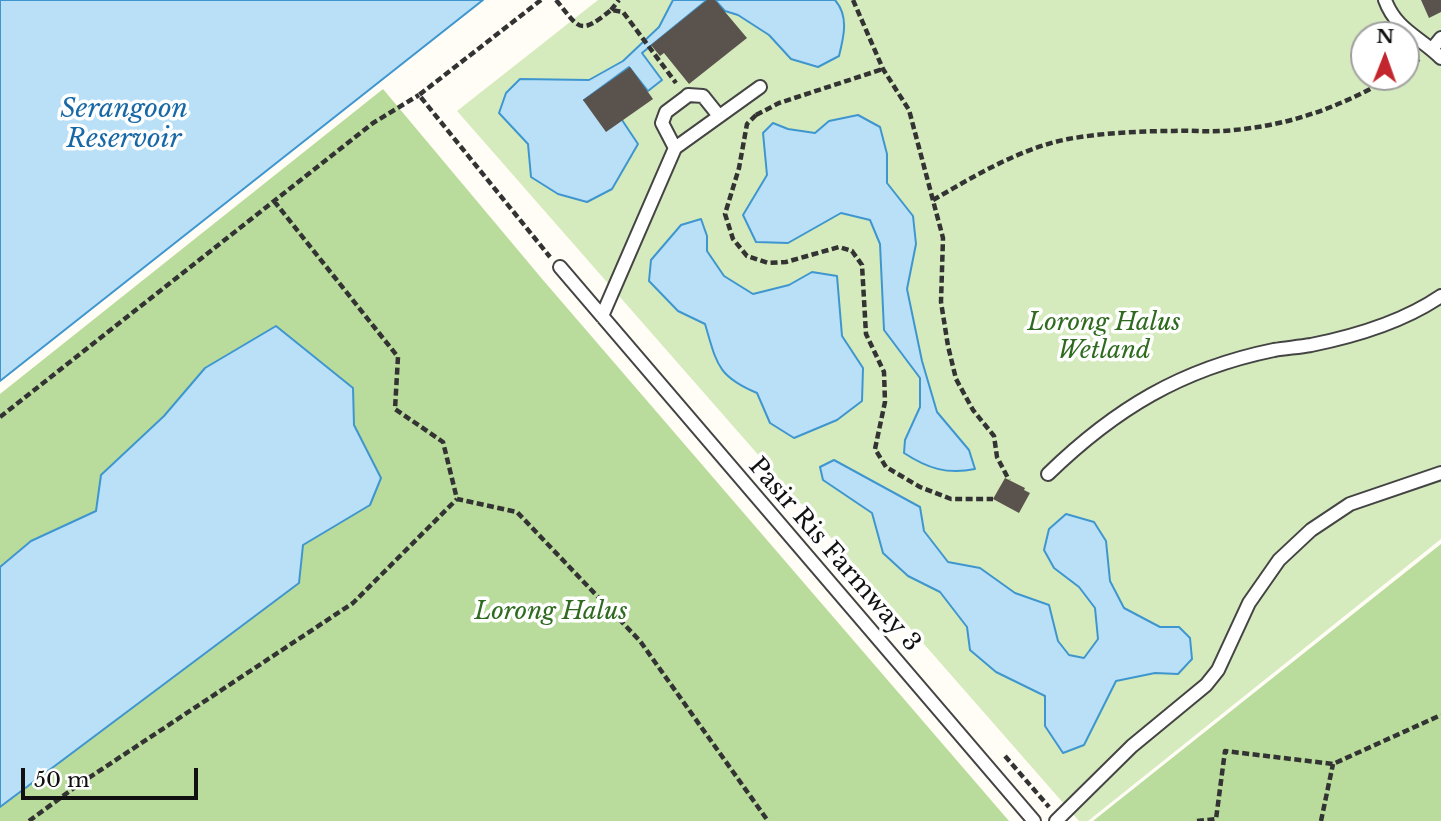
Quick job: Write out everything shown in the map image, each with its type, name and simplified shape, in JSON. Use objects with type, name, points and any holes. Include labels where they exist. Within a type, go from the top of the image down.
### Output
[{"type":"lane","points":[[1385,0],[1400,27],[1436,54],[1441,38]]},
{"type":"lane","points":[[602,316],[675,148],[760,87]]},
{"type":"lane","points":[[675,148],[662,123],[666,112],[688,95],[703,96],[719,116]]},
{"type":"lane","name":"Pasir Ris Farmway 3","points":[[560,267],[1034,821]]},
{"type":"lane","points":[[1048,474],[1101,426],[1165,386],[1235,360],[1353,335],[1421,310],[1441,296]]},
{"type":"lane","points":[[1057,820],[1132,746],[1206,685],[1218,670],[1249,603],[1279,560],[1311,530],[1350,504],[1441,473]]},
{"type":"path","points":[[0,417],[373,123],[419,95],[541,0]]},
{"type":"path","points":[[556,0],[576,24],[584,28],[592,26],[619,0]]},
{"type":"path","points":[[852,0],[883,69],[909,110],[943,238],[941,302],[950,357],[956,379],[973,410],[994,436],[996,457],[1009,480]]},
{"type":"path","points":[[611,10],[623,12],[686,97]]},
{"type":"path","points":[[883,69],[779,103],[756,115],[747,124],[739,168],[725,214],[733,239],[747,256],[768,263],[786,262],[839,247],[852,251],[862,265],[866,334],[884,372],[885,402],[875,449],[886,467],[920,487],[951,499],[993,499]]},
{"type":"path","points":[[933,200],[980,172],[1023,152],[1068,139],[1173,131],[1221,131],[1297,120],[1334,107],[1365,91]]},
{"type":"path","points":[[419,95],[560,267]]},
{"type":"path","points":[[739,102],[756,115]]},
{"type":"path","points":[[274,201],[398,357],[396,408],[443,442],[457,499]]},
{"type":"path","points":[[29,821],[78,785],[353,603],[457,499]]},
{"type":"path","points":[[457,499],[517,512],[640,641],[768,821]]},
{"type":"path","points":[[1197,821],[1216,819],[1225,751],[1333,764],[1441,715]]},
{"type":"path","points":[[1005,756],[1057,820]]},
{"type":"path","points":[[1321,821],[1333,764]]},
{"type":"green space","name":"Lorong Halus Wetland","points":[[598,0],[1441,0],[1441,539],[1088,821],[1079,821],[457,111]]},
{"type":"green space","name":"Lorong Halus","points":[[383,89],[543,280],[1009,821],[0,821],[0,807],[303,545],[370,504],[381,478],[354,425],[353,388],[205,368],[164,416],[101,475],[96,511],[31,541],[0,567],[0,394]]},
{"type":"green space","points":[[1441,544],[1441,821],[1093,821]]},
{"type":"water","name":"Serangoon Reservoir","points":[[0,0],[483,0],[0,381]]},
{"type":"water","points":[[673,0],[707,0],[642,53],[662,80],[648,91],[629,67],[584,100],[622,120],[638,144],[612,189],[587,202],[558,194],[531,177],[528,144],[499,113],[506,93],[520,79],[589,80],[623,61],[659,27]]},
{"type":"water","points":[[715,0],[835,0],[844,19],[839,56],[818,67],[791,59],[769,35],[738,15],[725,11]]},
{"type":"water","points":[[858,115],[880,127],[887,154],[887,183],[913,216],[916,244],[907,289],[922,361],[937,412],[969,450],[975,469],[946,471],[921,463],[904,453],[905,440],[920,407],[920,378],[884,330],[880,244],[870,220],[841,213],[788,243],[756,242],[743,215],[767,175],[763,133],[773,123],[788,129],[815,133],[829,121]]},
{"type":"water","points":[[701,219],[707,236],[707,251],[724,276],[753,294],[789,285],[812,272],[837,276],[842,336],[863,368],[862,401],[837,420],[794,438],[770,423],[757,393],[726,374],[716,359],[705,324],[678,311],[649,281],[651,260],[681,225]]},
{"type":"water","points":[[276,326],[353,388],[354,425],[381,478],[370,505],[303,545],[299,583],[0,807],[0,567],[31,541],[96,511],[101,475],[164,416],[205,368]]},
{"type":"water","points":[[834,460],[920,507],[924,531],[948,562],[980,568],[1015,593],[1049,605],[1058,641],[1069,655],[1084,658],[1098,639],[1095,608],[1079,587],[1054,568],[1044,550],[1049,529],[1066,514],[1094,522],[1106,541],[1110,581],[1124,608],[1160,627],[1179,627],[1190,638],[1192,659],[1178,674],[1155,673],[1116,681],[1084,745],[1063,753],[1045,726],[1045,696],[996,672],[970,650],[967,627],[940,592],[908,576],[883,553],[872,513],[823,480],[820,467]]},
{"type":"building","points":[[707,0],[715,0],[747,38],[689,84],[664,53],[660,56],[651,45]]},
{"type":"building","points":[[1421,0],[1441,0],[1441,12],[1429,18]]},
{"type":"building","points":[[630,67],[653,99],[606,132],[583,100]]},
{"type":"building","points":[[1005,478],[1030,493],[1019,513],[993,499]]}]
